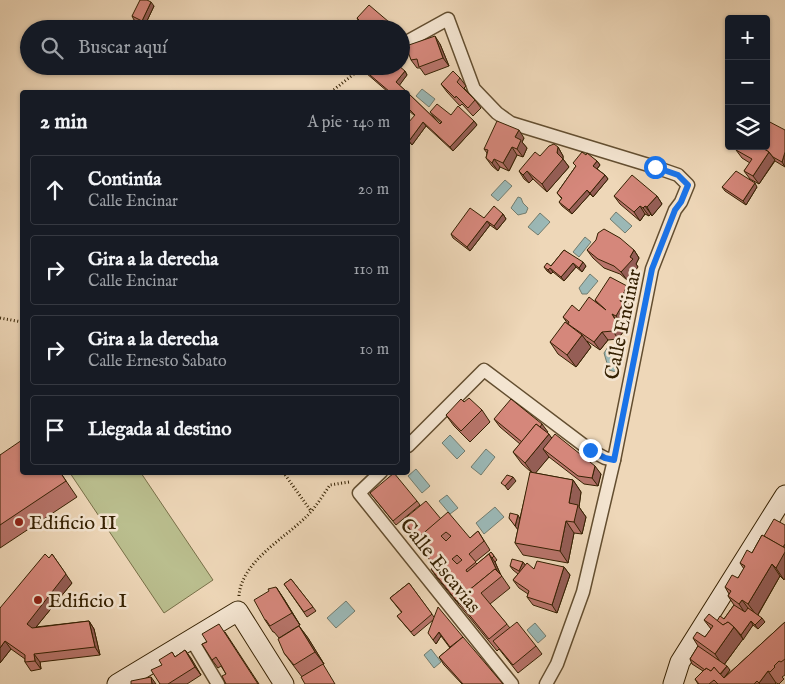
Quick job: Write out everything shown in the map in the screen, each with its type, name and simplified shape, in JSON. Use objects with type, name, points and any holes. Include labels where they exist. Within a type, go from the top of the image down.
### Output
[{"type":"street","name":"Calle Encinar","points":[[410,40],[448,19],[474,88],[497,113],[511,123],[678,175],[688,185],[681,202],[675,210],[652,269],[614,460],[583,592],[556,664],[546,684]]},
{"type":"street","points":[[410,444],[484,370],[590,450],[605,458],[614,460]]},
{"type":"street","name":"Calle Escavias","points":[[375,475],[358,493],[512,684]]},
{"type":"street","points":[[675,683],[680,662],[785,495]]},
{"type":"street","points":[[118,684],[238,611],[284,684]]},
{"type":"street","points":[[191,639],[218,684]]},
{"type":"path","points":[[334,90],[353,75]]},
{"type":"path","points":[[0,318],[20,322]]},
{"type":"path","points":[[285,475],[310,511]]},
{"type":"path","points":[[238,611],[240,583],[263,553],[310,511],[330,484],[371,475]]},
{"type":"green space","points":[[71,475],[142,475],[213,580],[164,613]]},
{"type":"water","points":[[422,89],[435,99],[429,107],[416,96]]},
{"type":"water","points":[[505,180],[512,186],[498,201],[491,195]]},
{"type":"water","points":[[518,197],[521,198],[528,208],[526,213],[518,215],[511,208]]},
{"type":"water","points":[[616,212],[632,226],[625,233],[610,219]]},
{"type":"water","points":[[540,213],[550,222],[538,235],[528,227]]},
{"type":"water","points":[[585,237],[591,242],[579,257],[573,252]]},
{"type":"water","points":[[590,274],[598,281],[587,294],[582,294],[579,288]]},
{"type":"water","points":[[608,347],[619,357],[616,372],[609,370],[604,353]]},
{"type":"water","points":[[450,435],[465,451],[457,459],[442,443]]},
{"type":"water","points":[[486,449],[495,457],[481,475],[471,467]]},
{"type":"water","points":[[416,469],[430,486],[422,493],[408,476]]},
{"type":"water","points":[[447,495],[458,508],[450,514],[439,501]]},
{"type":"water","points":[[495,507],[504,517],[484,534],[476,523]]},
{"type":"water","points":[[346,601],[355,611],[336,628],[327,618]]},
{"type":"water","points":[[535,623],[546,636],[538,643],[527,630]]},
{"type":"water","points":[[431,649],[441,662],[434,668],[424,655]]},
{"type":"building","points":[[140,0],[151,2],[142,20],[132,16]]},
{"type":"building","points":[[369,5],[387,20],[359,20],[357,18]]},
{"type":"building","points":[[435,36],[443,58],[419,67],[417,59],[411,60],[410,45]]},
{"type":"building","points":[[453,71],[460,78],[457,82],[475,100],[468,108],[441,84]]},
{"type":"building","points":[[370,75],[402,75],[396,82],[405,90],[388,90]]},
{"type":"building","points":[[410,95],[440,124],[442,122],[430,112],[437,104],[451,115],[458,106],[474,121],[450,147],[423,122],[410,140],[410,121],[415,115],[410,110]]},
{"type":"building","points":[[497,121],[519,130],[515,137],[521,140],[517,149],[512,147],[503,163],[494,159],[492,163],[486,158],[488,150],[484,149]]},
{"type":"building","points":[[770,122],[785,130],[785,152],[782,162],[773,157],[766,150],[770,150]]},
{"type":"building","points":[[554,144],[558,147],[557,153],[563,159],[542,184],[527,171],[523,175],[519,171],[535,152],[540,156],[549,146]]},
{"type":"building","points":[[736,150],[766,150],[769,152],[753,176],[744,171],[752,159]]},
{"type":"building","points":[[582,152],[586,155],[587,153],[597,161],[593,166],[605,175],[590,193],[587,190],[569,210],[559,202],[562,198],[557,193],[576,166],[573,163]]},
{"type":"building","points":[[736,171],[755,183],[743,201],[722,187]]},
{"type":"building","points":[[632,175],[657,196],[647,207],[643,208],[640,206],[634,212],[614,196]]},
{"type":"building","points":[[494,206],[503,214],[494,226],[487,221],[467,247],[451,234],[470,208],[484,218]]},
{"type":"building","points":[[604,229],[620,238],[634,250],[630,257],[633,259],[621,272],[614,266],[598,259],[587,250],[596,240],[598,233]]},
{"type":"building","points":[[564,250],[583,262],[579,268],[573,263],[561,277],[550,268],[548,270],[544,267],[547,263],[551,266]]},
{"type":"building","points":[[610,277],[627,286],[620,301],[624,302],[616,316],[612,314],[617,323],[613,331],[602,332],[594,342],[568,324],[569,322],[563,317],[572,305],[579,311],[589,297],[606,310],[595,300]]},
{"type":"building","points":[[565,322],[582,335],[567,355],[550,342]]},
{"type":"building","points":[[469,398],[482,410],[461,431],[446,415],[461,399],[464,402]]},
{"type":"building","points":[[511,399],[542,424],[540,427],[536,424],[522,442],[494,419]]},
{"type":"building","points":[[536,424],[549,434],[525,463],[513,452]]},
{"type":"building","points":[[555,434],[595,466],[592,478],[578,476],[543,449]]},
{"type":"building","points":[[20,441],[20,475],[62,475],[66,481],[0,525],[0,455]]},
{"type":"building","points":[[530,472],[573,480],[569,503],[578,505],[574,522],[566,521],[560,551],[515,543]]},
{"type":"building","points":[[392,475],[396,475],[417,501],[393,521],[370,493]]},
{"type":"building","points":[[507,475],[513,477],[505,486],[501,483]]},
{"type":"building","points":[[426,501],[441,519],[419,537],[422,541],[420,542],[403,520]]},
{"type":"building","points":[[448,512],[470,538],[478,531],[484,541],[469,554],[476,562],[466,570],[467,572],[489,554],[497,571],[495,569],[457,600],[459,604],[431,569],[435,566],[425,554],[430,550],[419,537]],"holes":[[[446,532],[451,536],[446,541],[441,536]],[[457,555],[462,560],[457,564],[452,559]]]},
{"type":"building","points":[[510,513],[518,515],[515,526],[509,518]]},
{"type":"building","points":[[774,519],[785,525],[785,544],[783,547],[764,536]]},
{"type":"building","points":[[762,535],[785,548],[785,552],[776,568],[772,564],[748,604],[742,600],[739,604],[728,596],[731,591],[725,587],[732,575],[738,578],[745,566],[740,563],[747,550],[752,553]]},
{"type":"building","name":"Edificio I","points":[[45,554],[49,558],[52,554],[66,574],[27,624],[32,628],[89,621],[95,647],[34,654],[35,661],[25,662],[25,655],[5,641],[0,648],[0,608]]},
{"type":"building","points":[[512,559],[523,562],[519,571],[510,566]]},
{"type":"building","points":[[537,561],[564,567],[552,605],[527,597],[529,591],[513,580],[527,563],[534,569]]},
{"type":"building","points":[[495,569],[502,576],[481,593],[507,624],[489,639],[457,600]]},
{"type":"building","points":[[291,579],[313,607],[304,612],[284,584]]},
{"type":"building","points":[[409,583],[432,614],[411,632],[397,616],[402,612],[390,598]]},
{"type":"building","points":[[276,587],[292,613],[270,626],[254,600],[269,591],[268,589]]},
{"type":"building","points":[[734,605],[745,612],[748,608],[762,618],[755,625],[751,621],[741,635],[728,622],[723,625],[717,621],[720,616],[724,619]]},
{"type":"building","points":[[438,607],[463,637],[450,647],[439,632],[433,640],[428,633]]},
{"type":"building","points":[[709,614],[723,625],[728,622],[734,627],[715,654],[693,638],[697,632],[705,637],[713,626],[704,620]]},
{"type":"building","points":[[517,622],[536,646],[513,665],[493,641]]},
{"type":"building","points":[[785,622],[785,659],[781,662],[779,661],[770,672],[768,671],[759,683],[757,681],[754,684],[718,684],[714,680],[709,684],[699,684],[695,679],[706,668],[711,671],[714,667],[724,678]]},
{"type":"building","points":[[219,624],[258,684],[226,684],[222,676],[226,674],[221,665],[216,657],[212,660],[202,644],[207,642],[202,634]]},
{"type":"building","points":[[299,626],[315,652],[294,665],[284,653],[278,639]]},
{"type":"building","points":[[463,637],[503,684],[463,684],[439,657]]},
{"type":"building","points":[[698,646],[727,666],[720,674],[714,667],[711,671],[706,668],[705,670],[690,659]]},
{"type":"building","points":[[185,650],[195,667],[168,684],[160,684],[151,670],[162,665],[159,660],[172,652],[175,657]]},
{"type":"building","points":[[323,664],[335,684],[305,684],[301,677]]},
{"type":"building","points":[[151,677],[152,684],[131,684],[131,681]]},
{"type":"place","name":"Edificio II","points":[[19,522]]},
{"type":"place","name":"Edificio I","points":[[38,600]]},
{"type":"route","points":[[590,450],[605,458],[614,460],[652,269],[675,210],[681,202],[688,185],[678,175],[655,167]]}]
